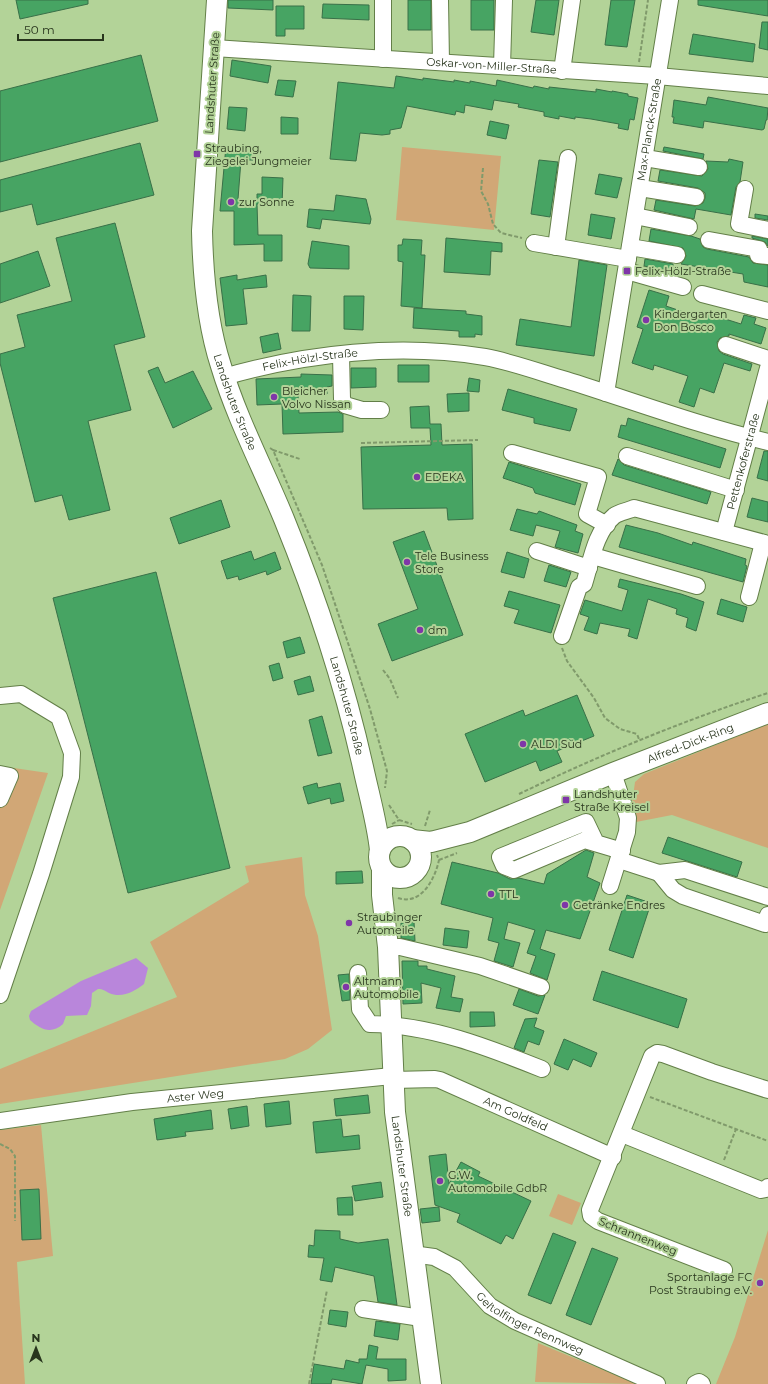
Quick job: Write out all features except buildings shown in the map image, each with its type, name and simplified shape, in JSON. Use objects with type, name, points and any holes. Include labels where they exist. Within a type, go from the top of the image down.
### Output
[{"type":"main road","name":"Landshuter Straße","points":[[217,0],[203,206],[203,266],[208,310],[224,377],[253,451],[284,518],[322,617],[342,682],[368,786],[380,850]]},
{"type":"main road","name":"Alfred-Dick-Ring","points":[[428,857],[470,832],[613,772],[768,713]]},
{"type":"main road","name":"Landshuter Straße","points":[[368,786],[389,826],[407,830]]},
{"type":"main road","name":"Alfred-Dick-Ring","points":[[407,830],[431,842],[470,832]]},
{"type":"main road","points":[[407,830],[419,849],[428,857],[416,871],[406,878],[393,878],[382,870],[378,857],[380,850],[388,839],[407,830]]},
{"type":"main road","name":"Landshuter Straße","points":[[382,870],[383,901],[388,947]]},
{"type":"main road","name":"Landshuter Straße","points":[[406,878],[394,897],[390,908],[388,947],[392,1078],[398,1147],[431,1384]]},
{"type":"street","points":[[383,0],[383,59]]},
{"type":"street","points":[[440,0],[441,62]]},
{"type":"street","points":[[502,66],[504,0]]},
{"type":"street","points":[[562,71],[572,0]]},
{"type":"street","name":"Max-Planck-Straße","points":[[606,393],[670,0]]},
{"type":"street","name":"Oskar-von-Miller-Straße","points":[[214,48],[658,76],[768,86]]},
{"type":"street","points":[[556,247],[568,158]]},
{"type":"street","points":[[645,158],[699,167]]},
{"type":"street","points":[[640,188],[696,197]]},
{"type":"street","points":[[745,189],[739,224],[768,230]]},
{"type":"street","points":[[635,216],[689,226]]},
{"type":"street","points":[[709,240],[759,249],[758,255],[768,256]]},
{"type":"street","points":[[534,243],[628,259],[677,254]]},
{"type":"street","points":[[628,259],[682,287]]},
{"type":"street","points":[[702,294],[768,311]]},
{"type":"street","points":[[726,345],[768,359]]},
{"type":"street","name":"Felix-Hölzl-Straße","points":[[224,377],[291,361],[377,351],[426,352],[485,357],[506,362],[750,438],[768,442]]},
{"type":"street","points":[[341,355],[342,399],[345,405],[362,410],[381,410]]},
{"type":"street","name":"Pettenkoferstraße","points":[[724,532],[768,368]]},
{"type":"street","points":[[512,453],[598,477],[587,514],[606,525]]},
{"type":"street","points":[[627,456],[736,490]]},
{"type":"street","points":[[562,636],[579,587],[584,584],[598,540],[606,525],[615,516],[634,508],[766,543],[749,598]]},
{"type":"street","points":[[537,551],[697,586]]},
{"type":"street","points":[[0,696],[21,694],[59,717],[72,753],[72,765],[71,777],[41,874],[0,995]]},
{"type":"street","points":[[610,886],[621,855],[627,832],[628,818],[613,772]]},
{"type":"street","points":[[0,774],[10,776],[0,799]]},
{"type":"street","points":[[596,843],[586,822],[500,858],[504,866],[514,870],[585,840],[596,843],[659,873],[673,890],[683,896],[765,924],[768,915]]},
{"type":"street","points":[[659,873],[685,870],[768,897]]},
{"type":"street","points":[[388,947],[400,947],[480,966],[541,987]]},
{"type":"street","points":[[358,973],[360,1009],[370,1024],[390,1025],[435,1032],[492,1049],[542,1069]]},
{"type":"street","points":[[613,1157],[652,1056],[657,1053],[768,1090]]},
{"type":"street","name":"Aster Weg","points":[[0,1121],[132,1102],[392,1078]]},
{"type":"street","name":"Am Goldfeld","points":[[392,1078],[440,1080],[613,1157]]},
{"type":"street","points":[[622,1134],[718,1174],[761,1190],[766,1189],[768,1186]]},
{"type":"street","name":"Schrannenweg","points":[[613,1157],[590,1210],[591,1216],[598,1221],[724,1270]]},
{"type":"street","name":"Geltolfinger Rennweg","points":[[412,1254],[434,1257],[455,1268],[490,1306],[515,1321],[657,1384]]},
{"type":"street","points":[[363,1309],[421,1318]]},
{"type":"street","points":[[695,1384],[699,1382],[702,1384]]},
{"type":"path","points":[[637,75],[648,0]]},
{"type":"path","points":[[483,168],[481,191],[496,229],[501,233],[525,238],[534,243]]},
{"type":"path","points":[[361,443],[478,440]]},
{"type":"path","points":[[273,450],[300,458]]},
{"type":"path","points":[[562,636],[563,653],[594,698],[605,718],[620,729],[636,734],[639,739]]},
{"type":"path","points":[[383,670],[390,679],[398,698]]},
{"type":"path","points":[[512,797],[639,739],[695,717],[768,693]]},
{"type":"path","points":[[425,825],[430,810]]},
{"type":"path","points":[[394,897],[402,900],[412,897],[419,894],[432,883],[439,860],[428,857]]},
{"type":"path","points":[[638,1093],[768,1141]]},
{"type":"path","points":[[718,1174],[736,1129]]},
{"type":"path","points":[[0,1144],[10,1149],[15,1156],[15,1221]]},
{"type":"path","points":[[309,1384],[327,1290]]},
{"type":"shaded area","points":[[402,147],[501,156],[494,230],[396,220]]},
{"type":"shaded area","points":[[768,724],[768,848],[672,815],[636,822],[632,804],[635,782],[644,774]]},
{"type":"shaded area","points":[[0,766],[48,773],[0,910]]},
{"type":"shaded area","points":[[302,857],[305,895],[318,936],[332,1030],[308,1049],[285,1059],[0,1104],[0,1069],[177,997],[150,942],[249,882],[245,866]]},
{"type":"shaded area","points":[[136,958],[148,968],[144,984],[137,989],[123,995],[114,995],[98,989],[92,993],[91,1006],[87,1015],[66,1016],[63,1024],[54,1029],[46,1030],[30,1020],[29,1016],[31,1011],[81,981]]},
{"type":"shaded area","points":[[41,1125],[53,1256],[17,1262],[25,1384],[0,1384],[0,1130]]},
{"type":"shaded area","points":[[558,1194],[581,1203],[572,1225],[549,1216]]},
{"type":"shaded area","name":"Sportanlage FC Post Straubing e.V.","points":[[768,1230],[768,1384],[716,1384],[735,1337]]},
{"type":"shaded area","points":[[538,1343],[637,1384],[535,1382]]},
{"type":"place","name":"Straubing, Ziegelei Jungmeier","points":[[197,154]]},
{"type":"place","name":"zur Sonne","points":[[231,202]]},
{"type":"place","name":"Felix-Hölzl-Straße","points":[[627,271]]},
{"type":"place","name":"Kindergarten Don Bosco","points":[[646,320]]},
{"type":"place","name":"Bleicher Volvo Nissan","points":[[274,397]]},
{"type":"place","name":"EDEKA","points":[[417,477]]},
{"type":"place","name":"Tele Business Store","points":[[407,562]]},
{"type":"place","name":"dm","points":[[420,630]]},
{"type":"place","name":"ALDI Süd","points":[[523,744]]},
{"type":"place","name":"Landshuter Straße Kreisel","points":[[566,800]]},
{"type":"place","name":"TTL","points":[[491,894]]},
{"type":"place","name":"Getränke Endres","points":[[565,905]]},
{"type":"place","name":"Straubinger Automeile","points":[[349,923]]},
{"type":"place","name":"Altmann Automobile","points":[[346,987]]},
{"type":"place","name":"G.W. Automobile GdbR","points":[[440,1181]]},
{"type":"place","name":"Sportanlage FC Post Straubing e.V.","points":[[760,1283]]}]
